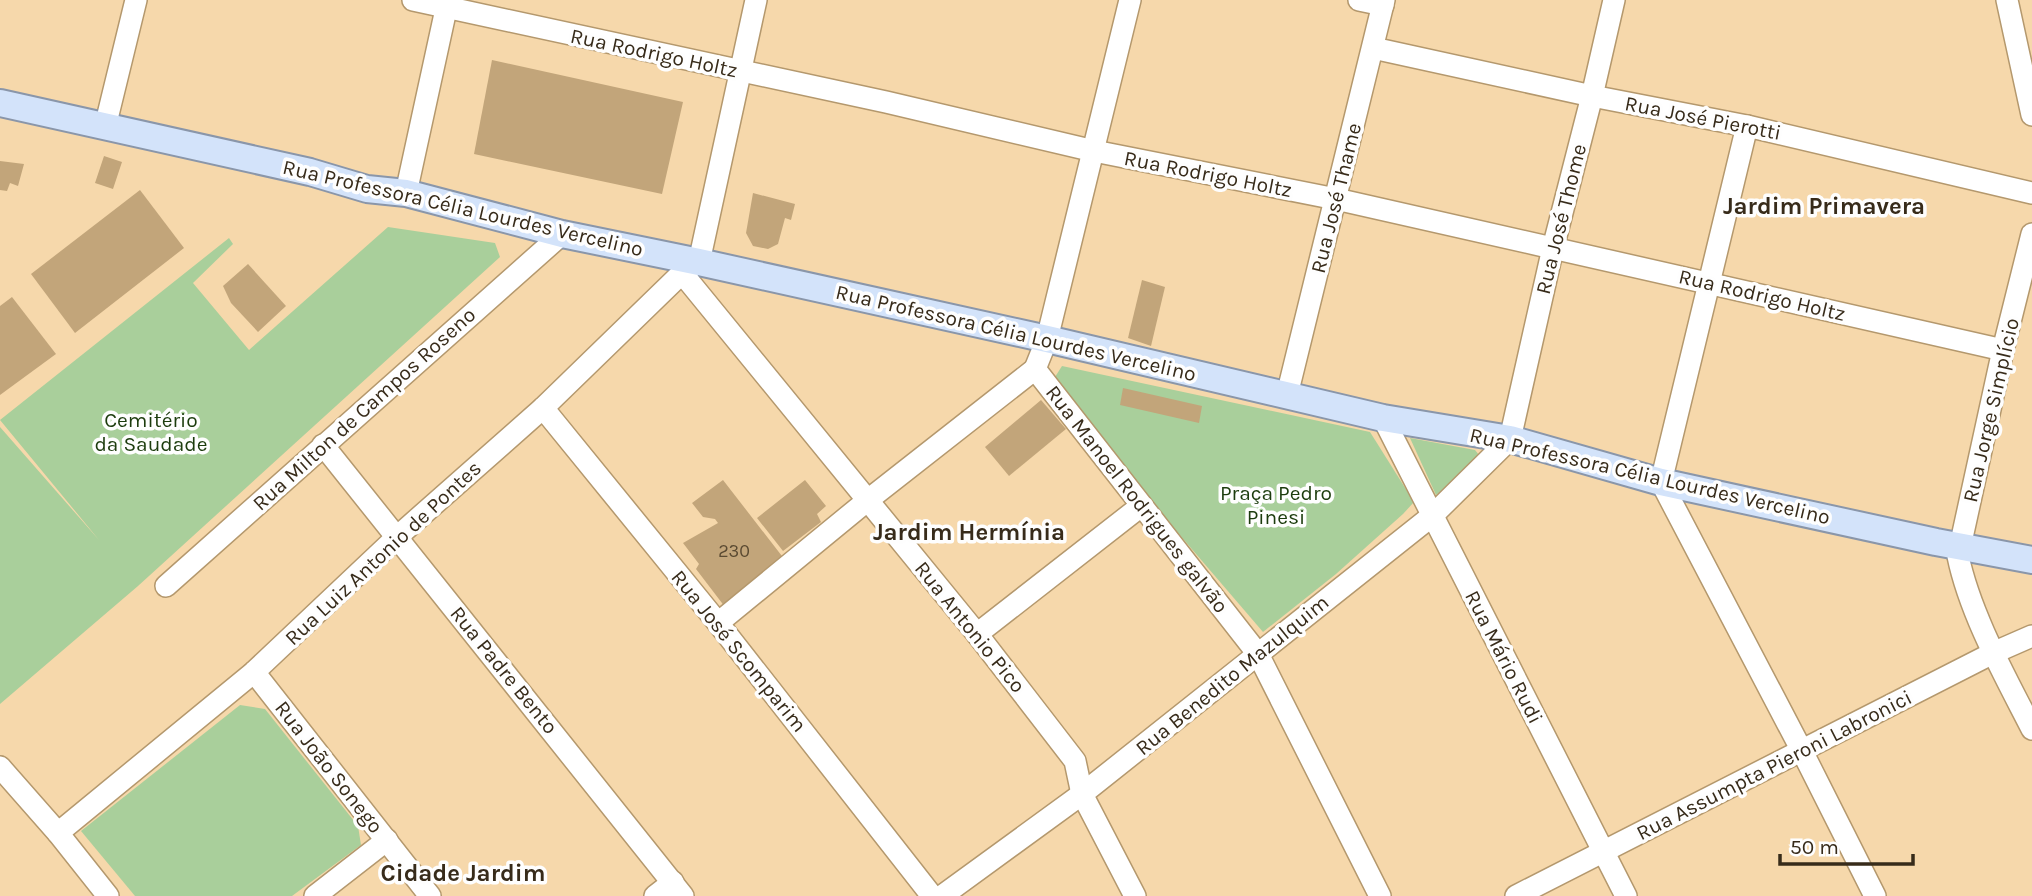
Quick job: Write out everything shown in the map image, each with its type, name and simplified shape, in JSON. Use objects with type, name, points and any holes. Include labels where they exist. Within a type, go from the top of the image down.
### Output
[{"type":"main road","name":"Rua Professora Célia Lourdes Vercelino","points":[[0,103],[310,172],[367,189],[405,193],[690,267],[1047,339],[1383,418],[1510,439],[1661,482],[2032,560]]},
{"type":"street","points":[[104,127],[136,0]]},
{"type":"street","name":"Rua Rodrigo Holtz","points":[[413,0],[447,4],[1094,151],[1336,199],[2003,350]]},
{"type":"street","points":[[690,267],[756,0]]},
{"type":"street","name":"Rua Manoel Rodrigues galvão","points":[[1130,0],[1047,339],[1035,369],[1258,654]]},
{"type":"street","points":[[1359,0],[1383,3]]},
{"type":"street","name":"Rua José Thome","points":[[1510,439],[1553,248],[1614,0]]},
{"type":"street","points":[[2007,0],[2032,115]]},
{"type":"street","name":"Rua José Thame","points":[[1287,395],[1383,3]]},
{"type":"street","points":[[405,193],[447,4]]},
{"type":"street","name":"Rua José Pierotti","points":[[1373,48],[1592,96],[1747,126],[2032,193]]},
{"type":"street","points":[[1747,126],[1661,482],[1875,896]]},
{"type":"street","name":"Rua Milton de Campos Roseno","points":[[166,586],[562,234]]},
{"type":"street","name":"Rua Jorge Simplício","points":[[2032,234],[2003,350],[1958,556],[1962,575],[1993,653],[2032,729]]},
{"type":"street","name":"Rua Luiz Antonio de Pontes","points":[[58,833],[254,672],[397,537],[542,408],[690,267]]},
{"type":"street","name":"Rua Antonio Pico","points":[[690,267],[868,500],[977,634],[1075,761],[1082,794],[1135,896]]},
{"type":"street","points":[[718,623],[868,500],[1035,369]]},
{"type":"street","name":"Rua José Scomparim","points":[[542,408],[718,623],[932,896]]},
{"type":"street","name":"Rua Mário Rudi","points":[[1383,418],[1626,896]]},
{"type":"street","name":"Rua Benedito Mazulquim","points":[[942,896],[1082,794],[1433,515],[1510,439]]},
{"type":"street","name":"Rua Padre Bento","points":[[323,445],[678,889]]},
{"type":"street","points":[[977,634],[1140,506]]},
{"type":"street","name":"Rua Assumpta Pieroni Labronici","points":[[1516,896],[1993,653],[2032,636]]},
{"type":"street","points":[[1258,654],[1380,896]]},
{"type":"street","name":"Rua João Sonego","points":[[254,672],[430,896]]},
{"type":"street","points":[[0,766],[108,896]]},
{"type":"street","points":[[315,896],[387,840]]},
{"type":"street","points":[[655,896],[678,889]]},
{"type":"green space","name":"Cemitério da Saudade","points":[[388,227],[495,243],[500,257],[138,586],[0,704],[0,427],[99,540],[0,420],[229,238],[233,244],[193,283],[249,350]]},
{"type":"green space","name":"Praça Pedro Pinesi","points":[[1062,366],[1370,432],[1414,502],[1336,574],[1263,632],[1072,405],[1055,377]]},
{"type":"green space","points":[[1410,438],[1475,450],[1479,455],[1478,462],[1436,495]]},
{"type":"green space","points":[[240,705],[265,709],[358,826],[361,845],[292,896],[135,896],[81,831]]},
{"type":"building","points":[[492,60],[683,102],[662,194],[474,154]]},
{"type":"building","points":[[104,156],[122,162],[113,189],[95,183]]},
{"type":"building","points":[[0,161],[24,164],[18,186],[10,183],[7,191],[0,190]]},
{"type":"building","points":[[140,190],[184,248],[75,333],[31,274]]},
{"type":"building","points":[[753,193],[795,204],[791,220],[785,218],[778,244],[768,249],[753,246],[746,233]]},
{"type":"building","points":[[248,264],[286,306],[258,332],[231,303],[223,286]]},
{"type":"building","points":[[1142,280],[1165,287],[1151,346],[1128,338]]},
{"type":"building","points":[[12,297],[56,354],[0,395],[0,306]]},
{"type":"building","points":[[1123,388],[1202,406],[1199,423],[1120,405]]},
{"type":"building","points":[[1041,400],[1066,429],[1009,476],[985,447]]},
{"type":"building","points":[[723,480],[785,560],[725,607],[696,569],[699,564],[683,543],[718,523],[715,519],[703,517],[692,503]]},
{"type":"building","points":[[805,480],[826,506],[817,514],[821,522],[783,551],[757,518]]},
{"type":"district","name":"Jardim Primavera","points":[[1824,206]]},
{"type":"district","name":"Jardim Hermínia","points":[[969,532]]},
{"type":"district","name":"Cidade Jardim","points":[[463,873]]}]
